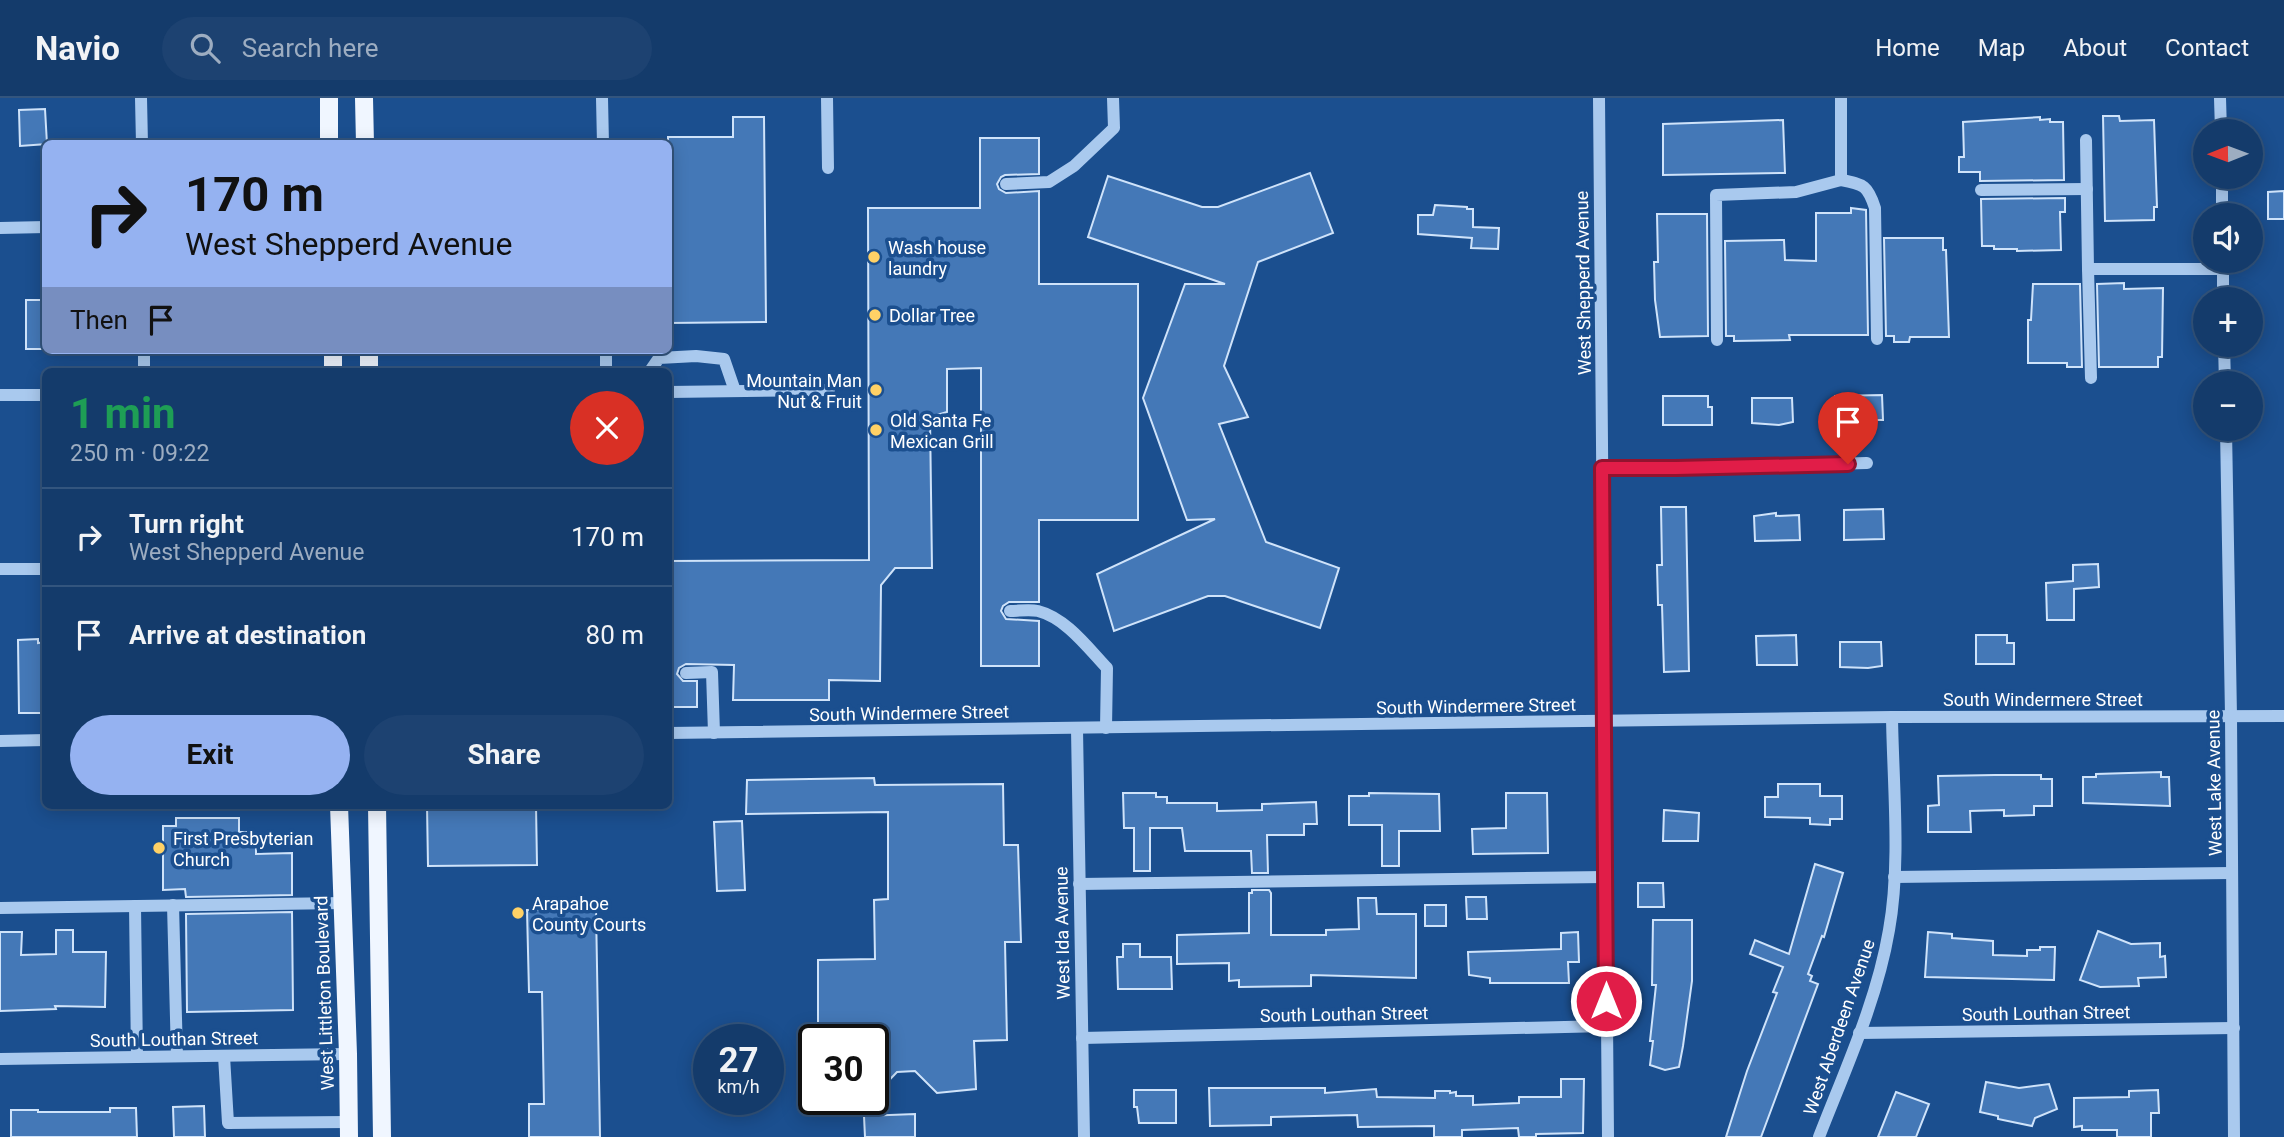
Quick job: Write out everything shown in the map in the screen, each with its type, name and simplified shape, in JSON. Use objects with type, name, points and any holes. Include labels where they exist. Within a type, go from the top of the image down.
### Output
[{"type":"main road","points":[[329,98],[329,140]]},
{"type":"main road","points":[[364,98],[365,140]]},
{"type":"main road","name":"West Littleton Boulevard","points":[[339,809],[349,1130]]},
{"type":"main road","points":[[377,809],[382,1137]]},
{"type":"street","points":[[141,98],[142,140]]},
{"type":"street","points":[[602,98],[603,140]]},
{"type":"street","points":[[827,98],[828,168]]},
{"type":"street","points":[[1006,184],[1049,183],[1074,166],[1114,128],[1113,98]]},
{"type":"street","name":"West Shepperd Avenue","points":[[1599,98],[1608,1137]]},
{"type":"street","points":[[1840,98],[1841,180]]},
{"type":"street","points":[[2220,98],[2221,119]]},
{"type":"street","points":[[2086,140],[2091,378]]},
{"type":"street","points":[[1717,340],[1716,195],[1796,192],[1841,180],[1859,183],[1870,191],[1875,208],[1877,339]]},
{"type":"street","points":[[1981,190],[2087,188]]},
{"type":"street","points":[[0,228],[42,227]]},
{"type":"street","points":[[2088,270],[2193,266]]},
{"type":"street","points":[[652,368],[659,358],[696,356],[724,359],[735,391]]},
{"type":"street","points":[[672,392],[829,390]]},
{"type":"street","points":[[0,395],[42,395]]},
{"type":"street","name":"West Lake Avenue","points":[[2226,441],[2234,1137]]},
{"type":"street","points":[[1602,468],[1867,463]]},
{"type":"street","points":[[0,569],[42,569]]},
{"type":"street","points":[[1010,611],[1036,610],[1052,616],[1107,668],[1106,728]]},
{"type":"street","points":[[685,673],[712,672],[714,733]]},
{"type":"street","name":"South Windermere Street","points":[[672,733],[1892,717],[2284,716]]},
{"type":"street","name":"West Aberdeen Avenue","points":[[1819,1137],[1859,1033],[1883,961],[1890,928],[1894,877],[1892,717]]},
{"type":"street","name":"West Ida Avenue","points":[[1077,729],[1084,1137]]},
{"type":"street","points":[[0,741],[42,740]]},
{"type":"street","points":[[1894,877],[2232,873]]},
{"type":"street","points":[[1079,884],[1605,877]]},
{"type":"street","points":[[0,908],[342,902]]},
{"type":"street","points":[[173,905],[177,1056]]},
{"type":"street","points":[[135,906],[137,1057]]},
{"type":"street","name":"South Louthan Street","points":[[1082,1038],[1606,1026]]},
{"type":"street","name":"South Louthan Street","points":[[1859,1033],[2234,1028]]},
{"type":"street","name":"South Louthan Street","points":[[0,1059],[348,1054]]},
{"type":"street","points":[[224,1056],[228,1123],[349,1130]]},
{"type":"building","points":[[45,109],[47,140],[42,140],[42,144],[20,146],[19,110]]},
{"type":"building","points":[[2103,116],[2119,116],[2120,121],[2154,120],[2157,207],[2154,207],[2154,220],[2105,221]]},
{"type":"building","points":[[733,117],[764,117],[766,322],[672,323],[672,140],[668,140],[668,137],[733,137]]},
{"type":"building","points":[[2040,117],[2040,120],[2063,122],[2064,180],[1980,181],[1980,172],[1959,172],[1959,157],[1964,157],[1963,122]]},
{"type":"building","points":[[1783,120],[1785,173],[1663,175],[1663,124]]},
{"type":"building","points":[[980,138],[1039,138],[1039,174],[1005,175],[997,184],[999,189],[1006,193],[1039,191],[1039,284],[1138,284],[1138,520],[1039,520],[1039,602],[1009,602],[1001,611],[1006,619],[1039,621],[1039,666],[981,666],[981,368],[947,369],[947,412],[930,417],[932,568],[895,568],[881,585],[880,681],[829,680],[829,700],[733,700],[734,665],[686,664],[679,668],[677,674],[683,681],[697,681],[697,707],[672,707],[672,561],[869,560],[868,208],[980,208]]},
{"type":"building","points":[[1310,173],[1333,233],[1258,262],[1224,366],[1248,417],[1219,424],[1266,542],[1339,568],[1320,628],[1225,596],[1208,596],[1114,631],[1097,574],[1215,519],[1187,520],[1143,398],[1185,284],[1225,284],[1088,237],[1108,176],[1202,207],[1218,207]]},
{"type":"building","points":[[2284,191],[2284,219],[2268,219],[2268,192]]},
{"type":"building","points":[[2065,198],[2065,212],[2060,212],[2061,250],[2017,251],[1982,246],[1981,199]]},
{"type":"building","points":[[1435,205],[1473,209],[1473,227],[1499,228],[1498,249],[1471,248],[1472,238],[1418,234],[1418,215],[1433,215]]},
{"type":"building","points":[[1851,208],[1866,210],[1868,335],[1789,335],[1790,340],[1734,341],[1734,336],[1726,336],[1725,241],[1784,240],[1785,260],[1816,261],[1816,213],[1851,213]]},
{"type":"building","points":[[1657,214],[1707,214],[1708,336],[1660,337],[1654,262],[1658,262]]},
{"type":"building","points":[[1884,238],[1943,238],[1943,250],[1946,250],[1949,337],[1910,337],[1909,342],[1894,342],[1894,336],[1886,336]]},
{"type":"building","points":[[2124,283],[2124,289],[2163,288],[2162,357],[2158,357],[2158,367],[2099,367],[2097,284]]},
{"type":"building","points":[[2033,284],[2080,284],[2082,367],[2067,367],[2067,363],[2028,363],[2028,320],[2031,320]]},
{"type":"building","points":[[26,300],[42,300],[42,349],[26,349]]},
{"type":"building","points":[[1882,395],[1883,420],[1836,420],[1835,396]]},
{"type":"building","points":[[1663,396],[1708,396],[1708,407],[1712,407],[1712,425],[1663,425]]},
{"type":"building","points":[[1752,398],[1792,398],[1793,422],[1779,425],[1752,423]]},
{"type":"building","points":[[1661,507],[1686,507],[1689,671],[1664,672],[1662,605],[1658,605],[1657,565],[1662,565]]},
{"type":"building","points":[[1883,509],[1884,539],[1844,540],[1844,510]]},
{"type":"building","points":[[1776,513],[1776,516],[1799,515],[1800,540],[1755,541],[1754,516]]},
{"type":"building","points":[[2098,564],[2099,587],[2074,589],[2074,620],[2047,620],[2046,583],[2073,581],[2073,565]]},
{"type":"building","points":[[1796,635],[1797,665],[1757,665],[1756,636]]},
{"type":"building","points":[[1976,635],[2007,635],[2007,643],[2014,643],[2014,664],[1976,664]]},
{"type":"building","points":[[38,639],[38,643],[42,642],[42,713],[19,713],[18,640]]},
{"type":"building","points":[[1840,642],[1881,642],[1882,666],[1840,667]]},
{"type":"building","points":[[2161,772],[2161,777],[2169,777],[2170,806],[2083,803],[2083,777],[2096,777],[2096,774]]},
{"type":"building","points":[[2041,775],[2041,779],[2052,779],[2052,806],[2034,806],[2034,815],[2004,816],[2004,810],[1970,811],[1971,832],[1928,832],[1928,806],[1939,805],[1938,776]]},
{"type":"building","points":[[874,778],[875,785],[1003,784],[1004,845],[1018,845],[1021,942],[1005,942],[1007,1040],[974,1041],[976,1089],[937,1093],[915,1071],[897,1072],[889,1080],[889,1024],[818,1024],[818,960],[875,959],[874,900],[888,899],[888,812],[746,814],[747,780]]},
{"type":"building","points":[[1778,784],[1820,784],[1820,796],[1842,796],[1842,819],[1830,819],[1830,825],[1810,824],[1810,818],[1765,817],[1765,797],[1778,797]]},
{"type":"building","points":[[1123,793],[1156,793],[1156,797],[1167,797],[1167,803],[1217,803],[1217,811],[1262,810],[1262,804],[1316,802],[1317,824],[1304,824],[1304,835],[1267,835],[1268,873],[1252,873],[1251,851],[1185,851],[1182,828],[1150,828],[1150,871],[1134,871],[1134,828],[1124,828]]},
{"type":"building","points":[[1369,793],[1439,794],[1440,831],[1399,831],[1399,866],[1382,866],[1382,825],[1349,825],[1349,796],[1369,796]]},
{"type":"building","points":[[1506,793],[1547,793],[1548,853],[1473,854],[1472,829],[1506,828]]},
{"type":"building","points":[[427,809],[536,809],[537,865],[428,866]]},
{"type":"building","points":[[1664,810],[1699,813],[1698,841],[1663,841]]},
{"type":"building","points":[[176,818],[239,818],[239,832],[251,832],[252,841],[256,841],[256,854],[292,853],[292,895],[186,897],[185,889],[163,890],[163,826],[176,826]]},
{"type":"building","points":[[742,821],[745,890],[717,891],[714,822]]},
{"type":"building","points":[[1815,864],[1843,873],[1824,937],[1822,936],[1808,974],[1812,976],[1810,981],[1818,984],[1761,1137],[1726,1137],[1747,1071],[1777,993],[1773,992],[1783,967],[1750,954],[1755,940],[1789,954]]},
{"type":"building","points":[[1638,883],[1663,883],[1664,907],[1638,907]]},
{"type":"building","points":[[1252,890],[1269,890],[1271,893],[1271,935],[1326,935],[1326,930],[1359,929],[1358,898],[1376,898],[1377,914],[1416,914],[1416,978],[1311,975],[1311,986],[1239,987],[1239,980],[1229,981],[1229,963],[1177,964],[1177,935],[1249,933],[1249,893],[1252,893]]},
{"type":"building","points":[[1466,897],[1486,897],[1487,919],[1467,919]]},
{"type":"building","points":[[1425,905],[1446,905],[1446,926],[1425,926]]},
{"type":"building","points":[[596,909],[600,1137],[529,1137],[529,1104],[544,1104],[542,992],[529,992],[527,910]]},
{"type":"building","points":[[292,912],[293,1010],[187,1012],[186,914]]},
{"type":"building","points":[[1653,920],[1692,920],[1692,981],[1683,1046],[1679,1067],[1665,1070],[1650,1065],[1656,985],[1652,985]]},
{"type":"building","points":[[56,930],[73,930],[73,952],[106,952],[105,1007],[55,1006],[56,1009],[0,1011],[0,932],[22,932],[21,955],[56,954]]},
{"type":"building","points":[[2098,931],[2131,944],[2160,943],[2160,957],[2165,956],[2166,977],[2138,978],[2139,986],[2100,987],[2080,980]]},
{"type":"building","points":[[1578,932],[1579,962],[1568,962],[1569,983],[1490,983],[1490,978],[1469,975],[1468,952],[1561,949],[1561,933]]},
{"type":"building","points":[[1928,932],[1952,934],[1952,938],[1993,941],[1993,955],[2027,956],[2027,950],[2055,947],[2054,980],[1925,977]]},
{"type":"building","points":[[1123,944],[1140,944],[1140,957],[1171,957],[1172,989],[1118,989],[1117,957],[1123,957]]},
{"type":"building","points":[[1561,1079],[1584,1079],[1583,1133],[1519,1137],[1518,1128],[1462,1130],[1462,1137],[1434,1137],[1434,1126],[1358,1127],[1357,1115],[1271,1117],[1271,1125],[1210,1126],[1209,1088],[1325,1088],[1325,1093],[1376,1089],[1377,1097],[1435,1098],[1435,1091],[1450,1091],[1456,1092],[1456,1096],[1473,1096],[1473,1105],[1519,1103],[1519,1097],[1561,1097]]},
{"type":"building","points":[[1986,1082],[2019,1088],[2049,1084],[2057,1109],[2035,1118],[2032,1126],[1998,1119],[1998,1116],[1980,1112]]},
{"type":"building","points":[[1134,1090],[1176,1090],[1176,1123],[1139,1123],[1137,1107],[1134,1107]]},
{"type":"building","points":[[2158,1090],[2159,1113],[2151,1113],[2151,1137],[2117,1137],[2117,1130],[2082,1130],[2082,1126],[2074,1127],[2074,1098],[2129,1097],[2129,1091]]},
{"type":"building","points":[[1896,1092],[1929,1104],[1916,1137],[1878,1137]]},
{"type":"building","points":[[204,1106],[205,1137],[174,1137],[173,1107]]},
{"type":"building","points":[[110,1108],[136,1108],[137,1137],[11,1137],[11,1110],[110,1112]]},
{"type":"building","points":[[915,1114],[915,1137],[865,1137],[864,1116]]},
{"type":"place","name":"Wash house laundry","points":[[874,257]]},
{"type":"place","name":"Dollar Tree","points":[[875,315]]},
{"type":"place","name":"Mountain Man Nut & Fruit","points":[[876,390]]},
{"type":"place","name":"Old Santa Fe Mexican Grill","points":[[876,430]]},
{"type":"place","name":"First Presbyterian Church","points":[[159,848]]},
{"type":"place","name":"Arapahoe County Courts","points":[[518,913]]},
{"type":"route","points":[[1606,1001],[1602,468],[1848,464]]}]
